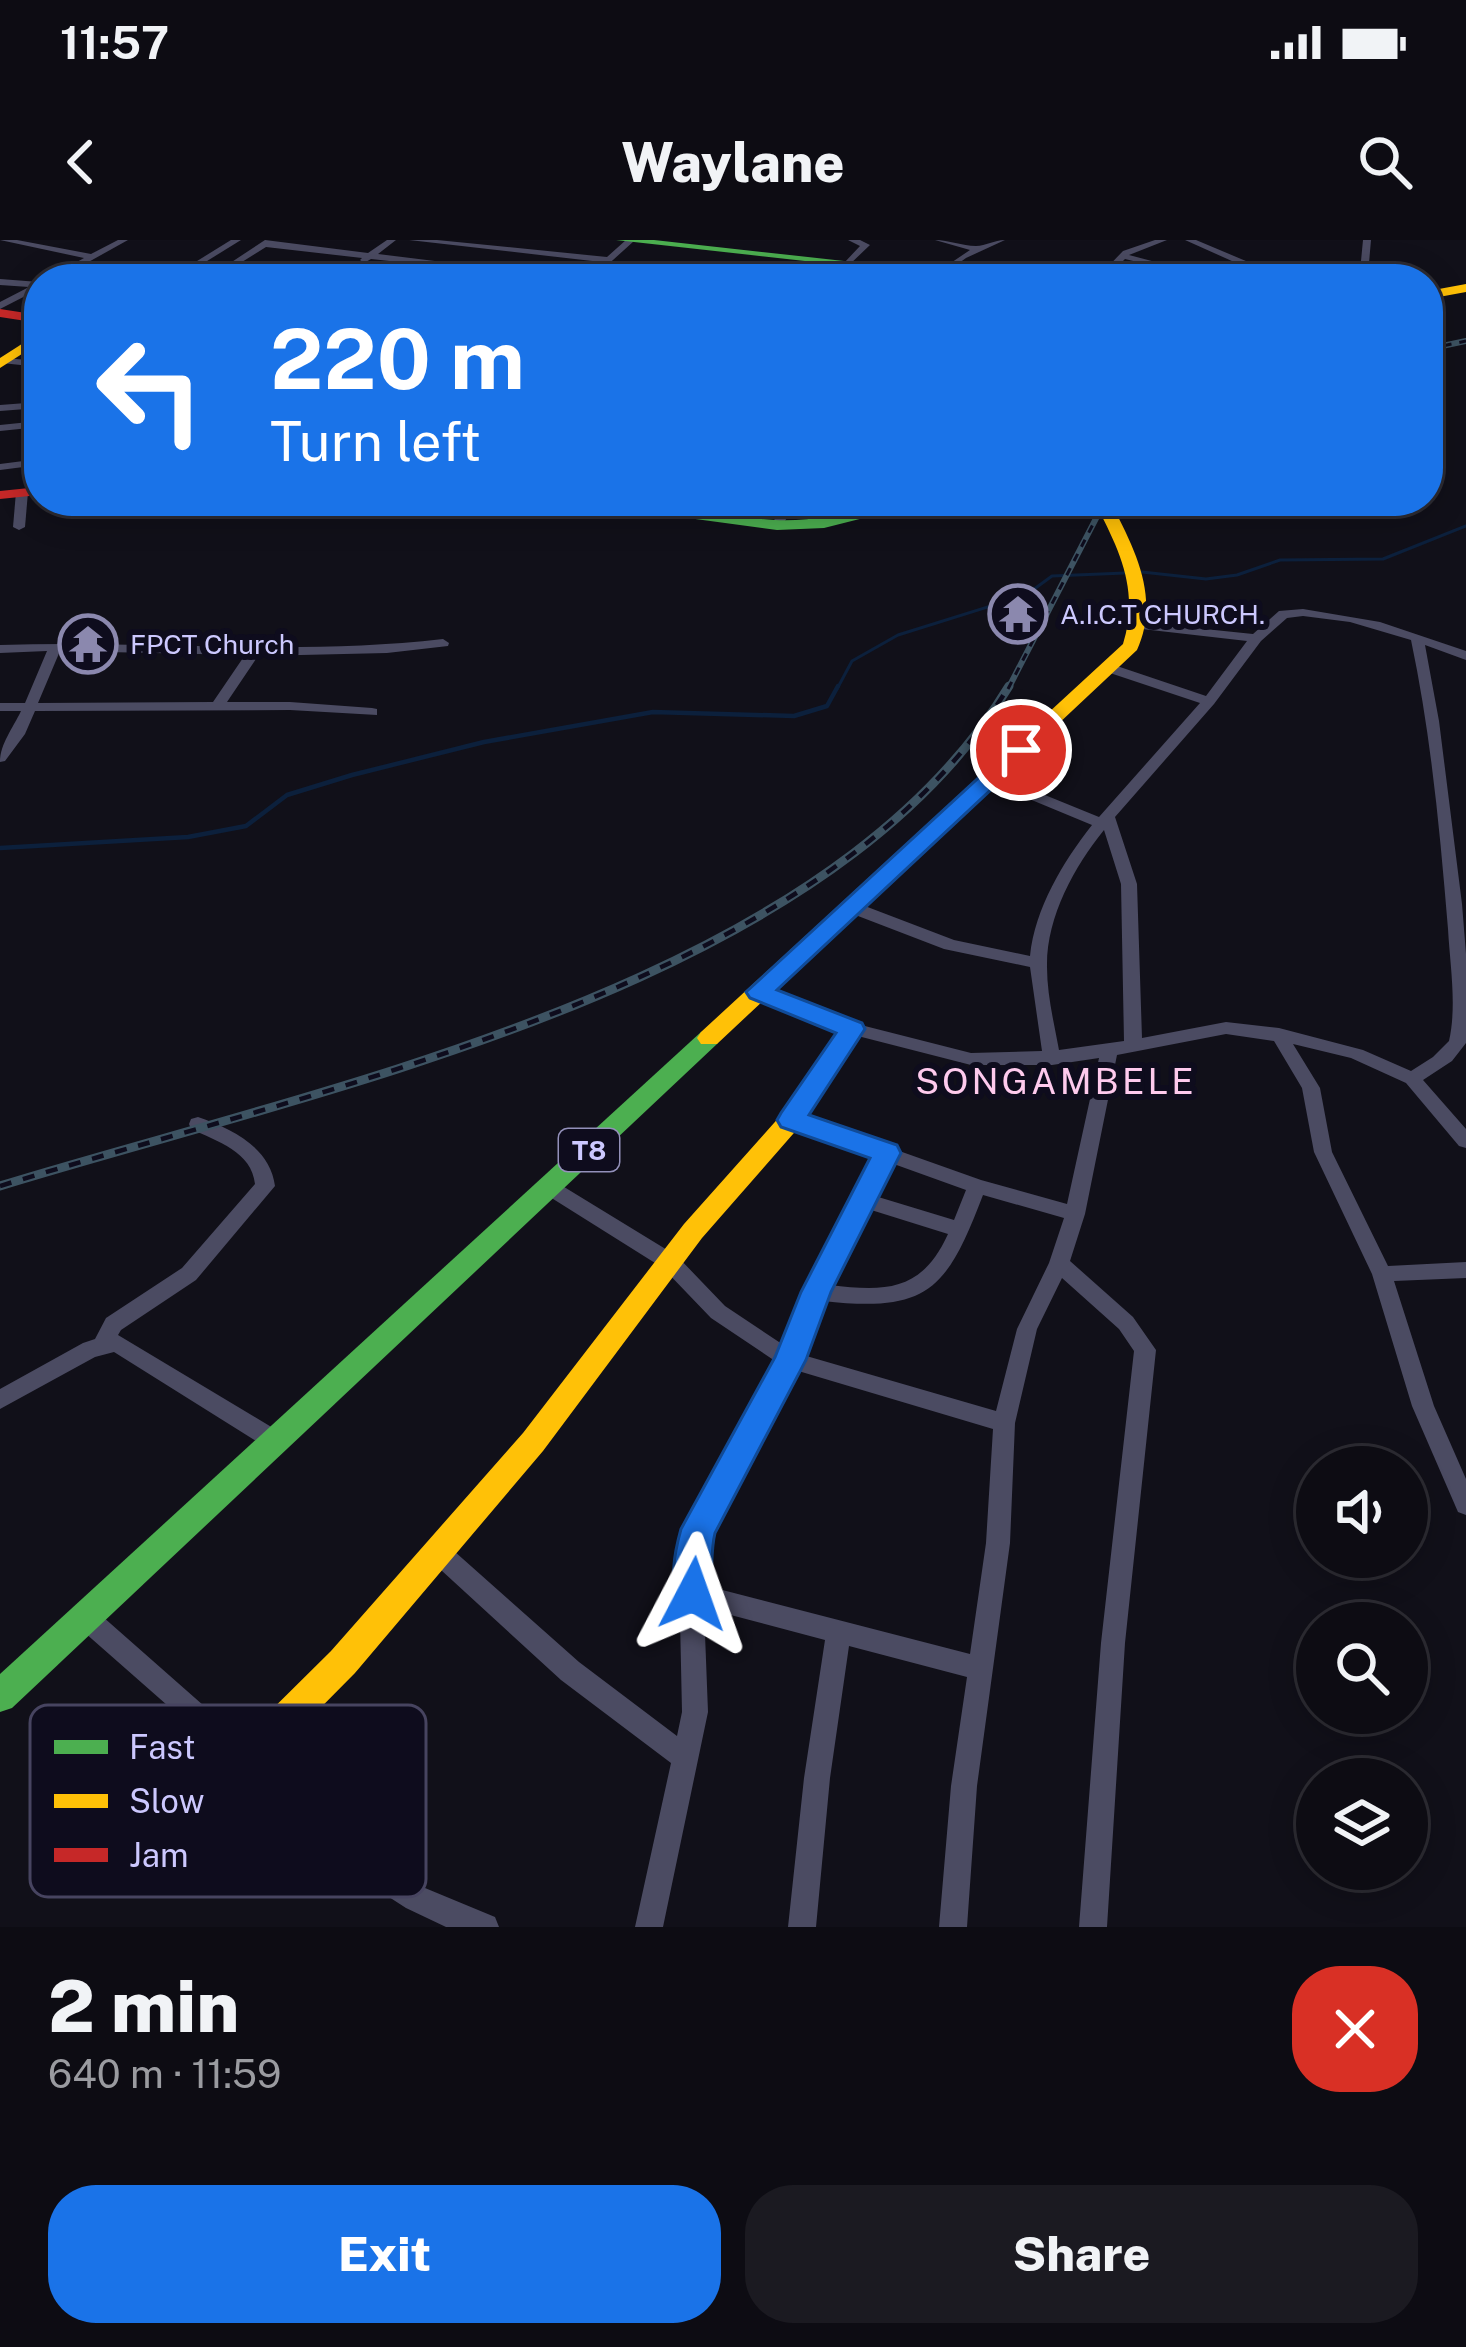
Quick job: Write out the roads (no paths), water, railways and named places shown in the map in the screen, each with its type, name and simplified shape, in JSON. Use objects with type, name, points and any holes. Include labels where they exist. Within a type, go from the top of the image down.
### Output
[{"type":"main road","points":[[620,247],[725,245],[789,264]]},
{"type":"main road","points":[[850,252],[892,264]]},
{"type":"main road","points":[[730,516],[777,525],[856,516]]},
{"type":"main road","points":[[1109,516],[1142,587],[1146,609],[1142,625]]},
{"type":"main road","name":"T8","points":[[0,1696],[1109,668],[1131,646],[1142,625]]},
{"type":"main road","points":[[300,1705],[343,1662],[580,1385],[670,1262],[791,1120],[852,1029]]},
{"type":"street","points":[[4,240],[93,256]]},
{"type":"street","points":[[78,264],[124,240]]},
{"type":"street","points":[[197,264],[237,240]]},
{"type":"street","points":[[296,264],[332,240]]},
{"type":"street","points":[[358,264],[392,240]]},
{"type":"street","points":[[412,240],[558,255],[620,247]]},
{"type":"street","points":[[480,264],[512,240]]},
{"type":"street","points":[[546,264],[574,240]]},
{"type":"street","points":[[940,240],[976,250]]},
{"type":"street","points":[[953,264],[1001,240]]},
{"type":"street","points":[[1116,264],[1163,240]]},
{"type":"street","points":[[1189,240],[1245,264]]},
{"type":"street","points":[[1337,264],[1365,263],[1366,240]]},
{"type":"street","points":[[234,264],[267,242],[430,264]]},
{"type":"street","points":[[422,263],[450,242]]},
{"type":"street","points":[[0,254],[21,245]]},
{"type":"street","points":[[1124,256],[1154,264]]},
{"type":"street","points":[[19,527],[20,492]]},
{"type":"street","points":[[777,525],[783,516]]},
{"type":"street","points":[[1052,1059],[1038,963],[1041,939],[1072,861],[1275,617],[1294,612],[1417,638],[1466,656]]},
{"type":"street","points":[[1142,625],[1256,638]]},
{"type":"street","points":[[1412,1079],[1456,1046],[1462,1034],[1465,935],[1441,751],[1417,638]]},
{"type":"street","points":[[0,649],[161,646],[340,655],[443,643]]},
{"type":"street","points":[[0,758],[31,706],[56,646]]},
{"type":"street","points":[[216,708],[254,653]]},
{"type":"street","points":[[1109,668],[1209,701]]},
{"type":"street","points":[[0,707],[290,706],[372,712]]},
{"type":"street","points":[[953,1927],[964,1786],[998,1543],[1004,1424],[1027,1330],[1059,1263],[1121,1049],[1130,884],[1104,820],[991,778]]},
{"type":"street","points":[[851,907],[950,945],[1038,963]]},
{"type":"street","points":[[759,992],[852,1029],[949,1056],[993,1061],[1121,1049],[1209,1029],[1279,1034],[1358,1054],[1412,1079],[1464,1136]]},
{"type":"street","points":[[1279,1034],[1308,1081],[1323,1152],[1382,1274],[1423,1406],[1466,1505]]},
{"type":"street","points":[[791,1120],[977,1186],[1075,1214]]},
{"type":"street","points":[[103,1345],[113,1324],[189,1274],[265,1186],[263,1168],[248,1150],[198,1124]]},
{"type":"street","points":[[649,1927],[695,1712],[692,1553],[699,1529],[790,1360],[816,1292],[887,1153]]},
{"type":"street","points":[[816,1292],[884,1299],[916,1291],[931,1280],[961,1230],[977,1186]]},
{"type":"street","points":[[549,1187],[670,1262],[718,1312],[790,1360],[1004,1424]]},
{"type":"street","points":[[862,1199],[961,1230]]},
{"type":"street","points":[[1059,1263],[1126,1323],[1144,1350],[1113,1643],[1093,1927]]},
{"type":"street","points":[[1382,1274],[1466,1270]]},
{"type":"street","points":[[0,1400],[103,1345],[128,1347],[275,1442]]},
{"type":"street","points":[[437,1552],[570,1671],[686,1758]]},
{"type":"street","points":[[693,1594],[981,1669]]},
{"type":"street","points":[[85,1617],[185,1705]]},
{"type":"street","points":[[802,1927],[839,1631]]},
{"type":"street","points":[[418,1897],[485,1927]]},
{"type":"waterway","points":[[1142,572],[1206,579],[1237,575],[1280,560],[1383,559],[1466,526]]},
{"type":"waterway","points":[[837,689],[852,661],[898,635],[1026,595],[1052,576],[1125,573]]},
{"type":"waterway","points":[[0,848],[188,837],[246,826],[287,795],[484,742],[653,712],[794,716],[827,706],[838,686]]},
{"type":"railway","points":[[1443,346],[1466,341]]},
{"type":"railway","points":[[1008,689],[1097,516]]},
{"type":"railway","points":[[0,1186],[411,1065],[555,1013],[693,952],[819,878],[926,790],[1009,686]]},
{"type":"place","name":"A.I.C.T CHURCH.","points":[[1018,614]]},
{"type":"place","name":"FPCT Church","points":[[88,644]]},
{"type":"district","name":"SONGAMBELE","points":[[1056,1081]]}]
